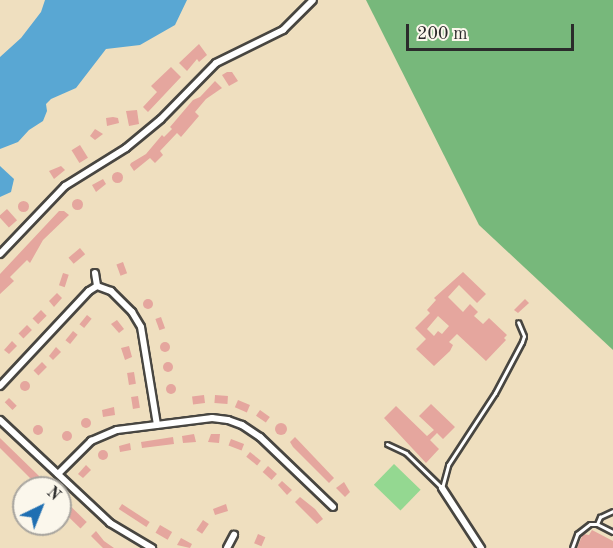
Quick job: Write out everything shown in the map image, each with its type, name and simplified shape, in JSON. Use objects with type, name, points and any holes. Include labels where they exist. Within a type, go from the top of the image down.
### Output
[{"type":"street","points":[[0,255],[65,186],[126,148],[161,119],[216,63],[283,30],[314,0]]},
{"type":"street","points":[[95,273],[98,286]]},
{"type":"street","points":[[0,386],[89,291],[98,286]]},
{"type":"street","points":[[98,286],[111,291],[132,312],[141,327],[157,425]]},
{"type":"street","points":[[58,474],[82,448],[99,436],[117,430],[212,418],[242,425],[260,437],[333,507]]},
{"type":"street","points":[[0,420],[110,523],[152,548]]},
{"type":"street","points":[[442,488],[481,548]]},
{"type":"street","points":[[227,548],[234,535]]},
{"type":"lane","points":[[387,444],[406,453],[442,488],[448,465],[495,393],[522,342],[524,336],[518,322]]},
{"type":"lane","points":[[597,524],[600,517],[613,511]]},
{"type":"lane","points":[[572,548],[577,534],[590,524],[597,524],[613,532]]},
{"type":"green space","points":[[366,0],[613,0],[613,350],[479,225]]},
{"type":"green space","points":[[394,464],[421,490],[400,511],[374,485]]},
{"type":"water","points":[[45,0],[187,0],[175,25],[140,45],[106,49],[76,88],[51,99],[46,104],[47,111],[43,121],[29,130],[18,142],[0,149],[0,57],[21,38],[41,12]]},
{"type":"water","points":[[0,166],[14,179],[11,192],[0,197]]},
{"type":"building","points":[[199,44],[207,55],[199,62],[197,59],[187,71],[179,63]]},
{"type":"building","points":[[171,67],[181,77],[148,112],[143,107],[157,92],[151,86]]},
{"type":"building","points":[[232,72],[238,81],[229,86],[222,75]]},
{"type":"building","points":[[215,81],[222,88],[206,99],[195,112],[199,116],[181,137],[177,133],[160,151],[163,155],[155,163],[150,158],[134,171],[131,163],[146,154],[162,135],[164,137],[193,100],[200,97]]},
{"type":"building","points":[[137,110],[139,124],[129,126],[126,111]]},
{"type":"building","points":[[106,118],[118,118],[119,123],[107,126]]},
{"type":"building","points":[[95,129],[103,134],[95,140],[90,136]]},
{"type":"building","points":[[80,145],[88,158],[79,163],[72,150]]},
{"type":"building","points":[[61,166],[65,170],[54,179],[49,171]]},
{"type":"building","points":[[117,171],[123,177],[117,183],[111,177]]},
{"type":"building","points":[[103,179],[106,184],[96,192],[92,185]]},
{"type":"building","points":[[77,198],[83,204],[77,210],[71,204]]},
{"type":"building","points":[[23,201],[27,202],[27,210],[23,211],[19,210],[18,206],[19,202]]},
{"type":"building","points":[[7,209],[17,220],[9,228],[0,218]]},
{"type":"building","points":[[59,211],[64,211],[69,215],[43,240],[30,263],[27,260],[10,277],[14,281],[0,294],[0,274]]},
{"type":"building","points":[[80,248],[85,254],[74,264],[69,258]]},
{"type":"building","points":[[123,262],[127,273],[121,276],[116,264]]},
{"type":"building","points":[[463,272],[486,294],[477,303],[459,285],[448,297],[463,312],[470,304],[478,312],[474,316],[483,324],[489,318],[507,335],[504,338],[506,340],[486,361],[457,334],[449,342],[453,345],[450,351],[434,366],[416,349],[426,339],[415,328],[430,313],[427,310],[436,300],[434,298]],"holes":[[[438,316],[449,326],[442,334],[438,331],[434,336],[427,329]]]},
{"type":"building","points":[[63,273],[69,275],[65,287],[59,285]]},
{"type":"building","points":[[57,293],[62,298],[54,307],[49,301]]},
{"type":"building","points":[[148,299],[152,300],[152,308],[148,309],[144,308],[143,304],[144,300]]},
{"type":"building","points":[[525,299],[529,303],[518,313],[514,310]]},
{"type":"building","points":[[41,310],[47,316],[38,324],[33,318]]},
{"type":"building","points":[[87,315],[92,319],[84,328],[79,324]]},
{"type":"building","points":[[161,317],[165,328],[159,330],[155,319]]},
{"type":"building","points":[[117,320],[124,329],[119,333],[111,324]]},
{"type":"building","points":[[27,325],[32,330],[23,338],[19,333]]},
{"type":"building","points":[[73,331],[78,335],[70,344],[65,340]]},
{"type":"building","points":[[12,341],[17,346],[9,354],[4,350]]},
{"type":"building","points":[[165,342],[169,343],[169,351],[165,352],[161,351],[160,347],[161,343]]},
{"type":"building","points":[[129,346],[132,357],[125,360],[121,348]]},
{"type":"building","points":[[56,347],[61,352],[53,360],[49,356]]},
{"type":"building","points":[[42,362],[47,367],[38,375],[34,370]]},
{"type":"building","points":[[168,362],[172,363],[172,371],[168,372],[164,371],[163,367],[164,363]]},
{"type":"building","points":[[134,372],[136,384],[129,385],[127,373]]},
{"type":"building","points":[[25,381],[29,382],[29,390],[25,391],[21,390],[20,386],[21,382]]},
{"type":"building","points":[[171,384],[175,385],[175,393],[171,394],[167,393],[166,389],[167,385]]},
{"type":"building","points":[[204,395],[205,403],[193,404],[192,396]]},
{"type":"building","points":[[215,395],[228,396],[227,404],[214,403]]},
{"type":"building","points":[[138,396],[140,408],[133,409],[131,397]]},
{"type":"building","points":[[9,398],[17,406],[13,410],[5,402]]},
{"type":"building","points":[[238,400],[250,405],[247,412],[235,407]]},
{"type":"building","points":[[431,404],[455,427],[443,439],[437,433],[430,440],[439,449],[426,463],[384,418],[396,406],[427,436],[434,430],[419,416]]},
{"type":"building","points":[[114,407],[115,415],[103,417],[102,410]]},
{"type":"building","points":[[260,410],[270,417],[266,423],[256,416]]},
{"type":"building","points":[[86,418],[90,419],[90,427],[86,428],[82,427],[81,423],[82,419]]},
{"type":"building","points":[[283,423],[287,429],[283,435],[279,435],[275,427]]},
{"type":"building","points":[[38,425],[42,426],[42,434],[38,435],[34,434],[33,430],[34,426]]},
{"type":"building","points":[[67,431],[71,432],[71,440],[67,441],[63,440],[62,436],[63,432]]},
{"type":"building","points":[[194,434],[196,442],[183,443],[182,436]]},
{"type":"building","points":[[211,434],[220,434],[219,443],[208,442]]},
{"type":"building","points":[[173,437],[174,444],[142,448],[141,442]]},
{"type":"building","points":[[295,437],[334,478],[329,483],[293,447],[290,442]]},
{"type":"building","points":[[0,438],[39,476],[28,476],[0,448]]},
{"type":"building","points":[[231,439],[244,444],[242,451],[228,446]]},
{"type":"building","points":[[130,443],[131,450],[120,452],[119,446]]},
{"type":"building","points":[[103,450],[107,451],[107,459],[103,460],[99,459],[98,455],[99,451]]},
{"type":"building","points":[[250,452],[261,461],[257,465],[246,457]]},
{"type":"building","points":[[86,465],[91,470],[83,478],[78,474]]},
{"type":"building","points":[[268,466],[277,474],[272,480],[263,472]]},
{"type":"building","points":[[282,481],[292,490],[287,495],[278,485]]},
{"type":"building","points":[[344,482],[350,492],[345,497],[336,488]]},
{"type":"building","points":[[300,497],[323,519],[317,524],[295,502]]},
{"type":"building","points":[[122,504],[150,522],[146,527],[119,509]]},
{"type":"building","points":[[226,504],[228,511],[215,515],[213,509]]},
{"type":"building","points":[[72,508],[87,522],[80,528],[72,520]]},
{"type":"building","points":[[203,520],[209,524],[202,534],[196,530]]},
{"type":"building","points":[[160,525],[172,532],[168,540],[156,533]]},
{"type":"building","points":[[592,530],[613,541],[613,548],[577,548],[583,534],[589,535]]},
{"type":"building","points":[[96,531],[114,548],[103,548],[91,536]]},
{"type":"building","points":[[258,534],[265,537],[261,546],[254,543]]},
{"type":"building","points":[[181,538],[192,544],[190,548],[177,545]]}]
